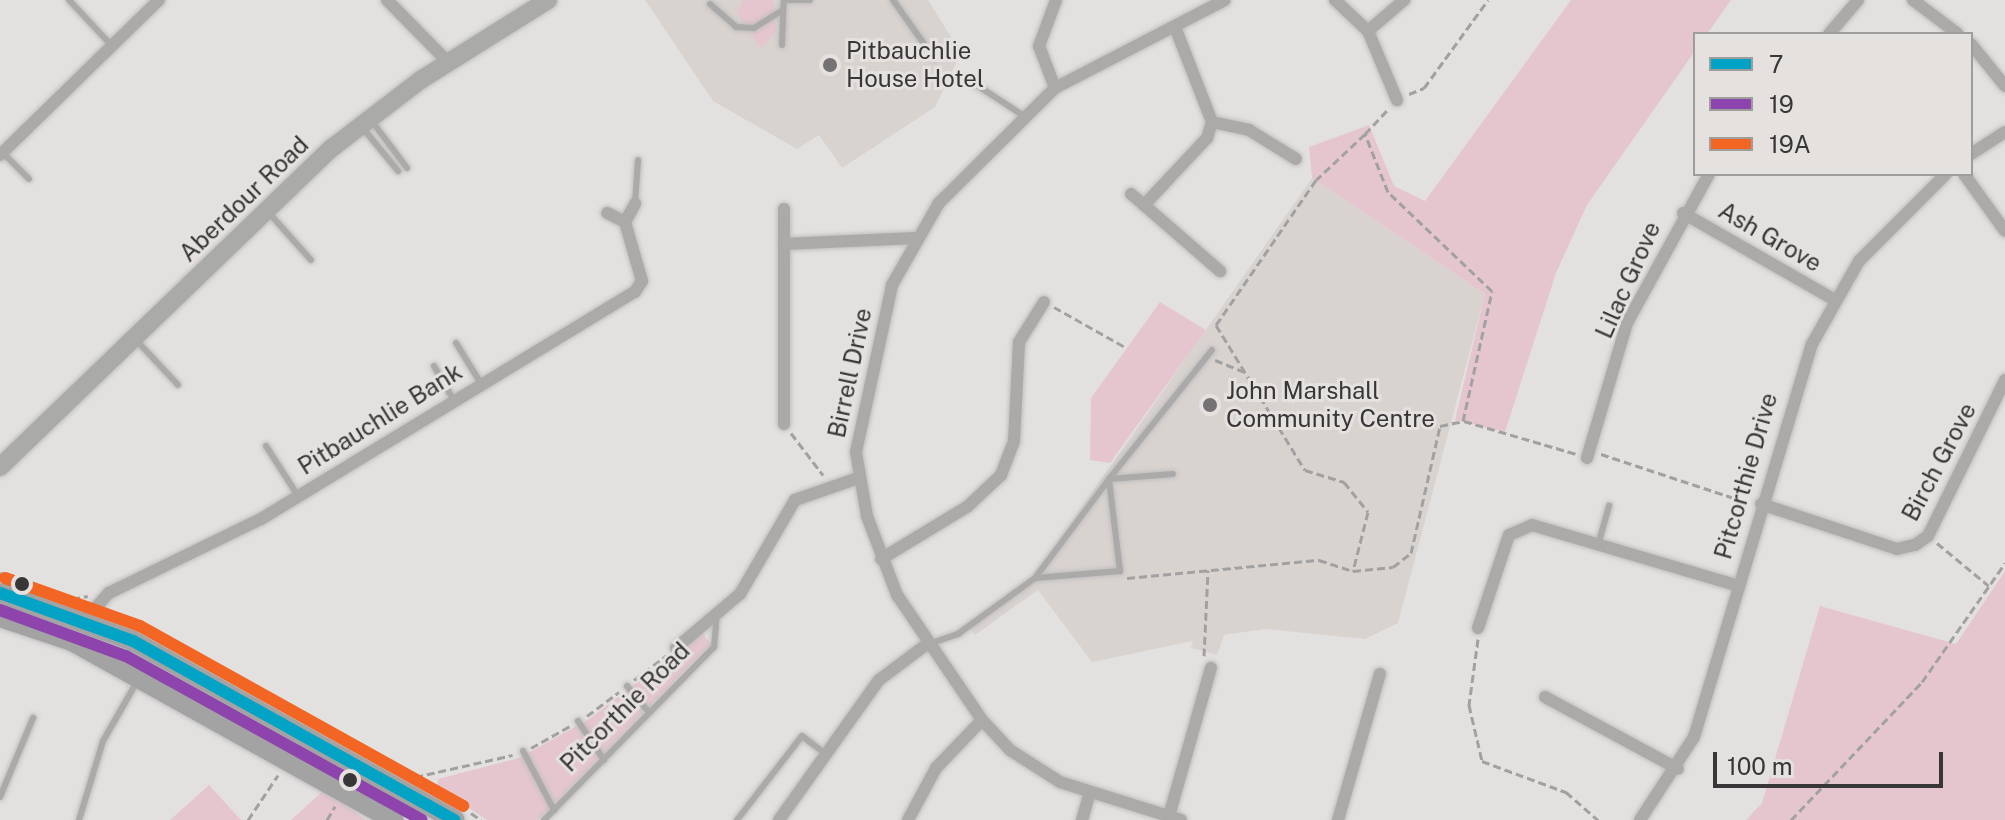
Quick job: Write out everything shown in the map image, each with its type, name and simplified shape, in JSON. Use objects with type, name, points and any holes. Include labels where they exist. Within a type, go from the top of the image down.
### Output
[{"type":"main road","name":"Aberdour Road","points":[[0,467],[364,121],[548,0]]},
{"type":"main road","points":[[0,593],[86,619],[455,820]]},
{"type":"main road","points":[[0,617],[72,641],[394,820]]},
{"type":"street","points":[[1,153],[159,0]]},
{"type":"street","points":[[387,0],[449,63]]},
{"type":"street","points":[[1055,88],[1039,46],[1056,0]]},
{"type":"street","name":"Birrell Drive","points":[[1175,818],[1089,795],[1034,767],[982,720],[927,644],[881,559],[858,478],[867,382],[892,285],[915,238],[1024,116],[1055,88],[1225,0]]},
{"type":"street","points":[[1335,0],[1368,31],[1397,100]]},
{"type":"street","points":[[1368,31],[1404,0]]},
{"type":"street","points":[[1831,32],[1858,0]]},
{"type":"street","points":[[1913,0],[1955,32]]},
{"type":"street","points":[[1144,205],[1207,138],[1212,122],[1175,27]]},
{"type":"street","points":[[1973,46],[2005,86]]},
{"type":"street","points":[[1212,122],[1249,130],[1296,159]]},
{"type":"street","points":[[1973,153],[2005,132]]},
{"type":"street","name":"Lilac Grove","points":[[1588,454],[1627,323],[1683,213],[1708,176]]},
{"type":"street","name":"Pitcorthie Drive","points":[[1640,820],[1678,769],[1694,737],[1795,385],[1835,300],[1893,220],[1944,176]]},
{"type":"street","points":[[1965,176],[2005,231]]},
{"type":"street","points":[[1131,194],[1220,271]]},
{"type":"street","points":[[607,213],[625,222],[635,204]]},
{"type":"street","points":[[784,209],[790,385],[784,424]]},
{"type":"street","name":"Ash Grove","points":[[1683,213],[1835,300]]},
{"type":"street","name":"Pitbauchlie Bank","points":[[86,619],[109,593],[298,496],[640,287],[625,222]]},
{"type":"street","points":[[784,244],[915,238]]},
{"type":"street","points":[[881,559],[967,507],[1001,475],[1014,441],[1019,342],[1044,302]]},
{"type":"street","name":"Birch Grove","points":[[1761,504],[1897,549],[1928,536],[2005,380]]},
{"type":"street","name":"Pitcorthie Road","points":[[676,648],[740,594],[795,500],[830,484],[858,478]]},
{"type":"street","points":[[1478,628],[1509,535],[1532,525],[1736,585]]},
{"type":"street","points":[[779,820],[879,680],[927,644]]},
{"type":"street","points":[[1175,818],[1211,668]]},
{"type":"street","points":[[1338,820],[1380,674]]},
{"type":"street","points":[[1545,697],[1678,769]]},
{"type":"street","points":[[908,820],[936,768],[982,720]]},
{"type":"street","points":[[1082,820],[1089,795]]},
{"type":"lane","points":[[69,0],[112,46]]},
{"type":"lane","points":[[782,45],[783,10],[787,0],[810,0]]},
{"type":"lane","points":[[893,0],[934,58]]},
{"type":"lane","points":[[710,4],[736,27],[754,28],[783,10]]},
{"type":"lane","points":[[975,84],[1024,116]]},
{"type":"lane","points":[[364,121],[407,168]]},
{"type":"lane","points":[[364,121],[398,171]]},
{"type":"lane","points":[[1,153],[29,179]]},
{"type":"lane","points":[[635,204],[638,160]]},
{"type":"lane","points":[[267,211],[311,260]]},
{"type":"lane","points":[[134,338],[178,385]]},
{"type":"lane","points":[[456,343],[480,382]]},
{"type":"lane","points":[[927,644],[958,634],[1035,578],[1210,353]]},
{"type":"lane","points":[[434,366],[453,399]]},
{"type":"lane","points":[[266,446],[298,496]]},
{"type":"lane","points":[[1109,479],[1173,474]]},
{"type":"lane","points":[[1035,578],[1120,571],[1109,479]]},
{"type":"lane","points":[[1598,545],[1609,506]]},
{"type":"lane","name":"Pitcorthie Road","points":[[544,820],[714,647],[717,615]]},
{"type":"lane","points":[[79,820],[103,741],[140,677]]},
{"type":"lane","points":[[627,686],[650,713]]},
{"type":"lane","points":[[0,797],[33,718]]},
{"type":"lane","points":[[578,721],[604,760]]},
{"type":"lane","points":[[737,820],[802,736],[826,754]]},
{"type":"lane","points":[[523,751],[554,810]]},
{"type":"path","points":[[1353,571],[1368,512],[1344,482],[1305,470],[1216,325],[1316,180],[1397,100],[1424,88],[1488,0]]},
{"type":"path","points":[[1365,134],[1388,192],[1492,291],[1463,421]]},
{"type":"path","points":[[1044,302],[1125,347]]},
{"type":"path","points":[[1210,353],[1244,372]]},
{"type":"path","points":[[1121,579],[1319,560],[1353,571],[1393,567],[1411,553],[1440,426],[1463,421],[1761,504]]},
{"type":"path","points":[[784,424],[830,484]]},
{"type":"path","points":[[1928,536],[1989,586]]},
{"type":"path","points":[[1791,820],[1922,682],[2005,563]]},
{"type":"path","points":[[1200,650],[1208,570]]},
{"type":"path","points":[[1478,628],[1469,705],[1482,761],[1566,792],[1598,820]]},
{"type":"path","points":[[405,791],[413,778],[523,751],[578,721],[676,648]]},
{"type":"path","points":[[248,820],[289,759]]},
{"type":"path","points":[[327,820],[340,797]]},
{"type":"shaded area","points":[[645,0],[928,0],[961,53],[935,107],[842,168],[819,135],[797,149],[713,101]]},
{"type":"shaded area","points":[[743,0],[773,0],[776,31],[761,49],[737,13]]},
{"type":"shaded area","points":[[1571,0],[1731,0],[1708,32],[1693,32],[1693,54],[1587,205],[1556,273],[1505,432],[1455,420],[1485,294],[1312,178],[1309,147],[1369,125],[1394,186],[1425,201]]},
{"type":"shaded area","points":[[1312,178],[1485,294],[1398,623],[1365,639],[1264,629],[1224,635],[1217,655],[1191,648],[1193,641],[1092,662],[1038,590],[975,635],[967,624],[1033,577]]},
{"type":"shaded area","points":[[1160,302],[1206,330],[1110,463],[1090,460],[1091,398]]},
{"type":"shaded area","points":[[2005,571],[2005,820],[1746,820],[1762,803],[1820,606],[1956,644]]},
{"type":"shaded area","points":[[702,633],[711,644],[538,820],[487,820],[437,787],[438,779],[519,758],[589,719]]},
{"type":"shaded area","points":[[209,785],[241,820],[170,820]]},
{"type":"shaded area","points":[[324,790],[366,820],[291,820]]},
{"type":"transit line","name":"19A","points":[[5,578],[140,626],[463,806]]},
{"type":"transit line","name":"7","points":[[0,593],[133,641],[455,820]]},
{"type":"transit line","name":"19","points":[[0,610],[126,656],[422,820]]},
{"type":"place","name":"Pitbauchlie House Hotel","points":[[830,65]]},
{"type":"place","name":"John Marshall Community Centre","points":[[1210,405]]}]
